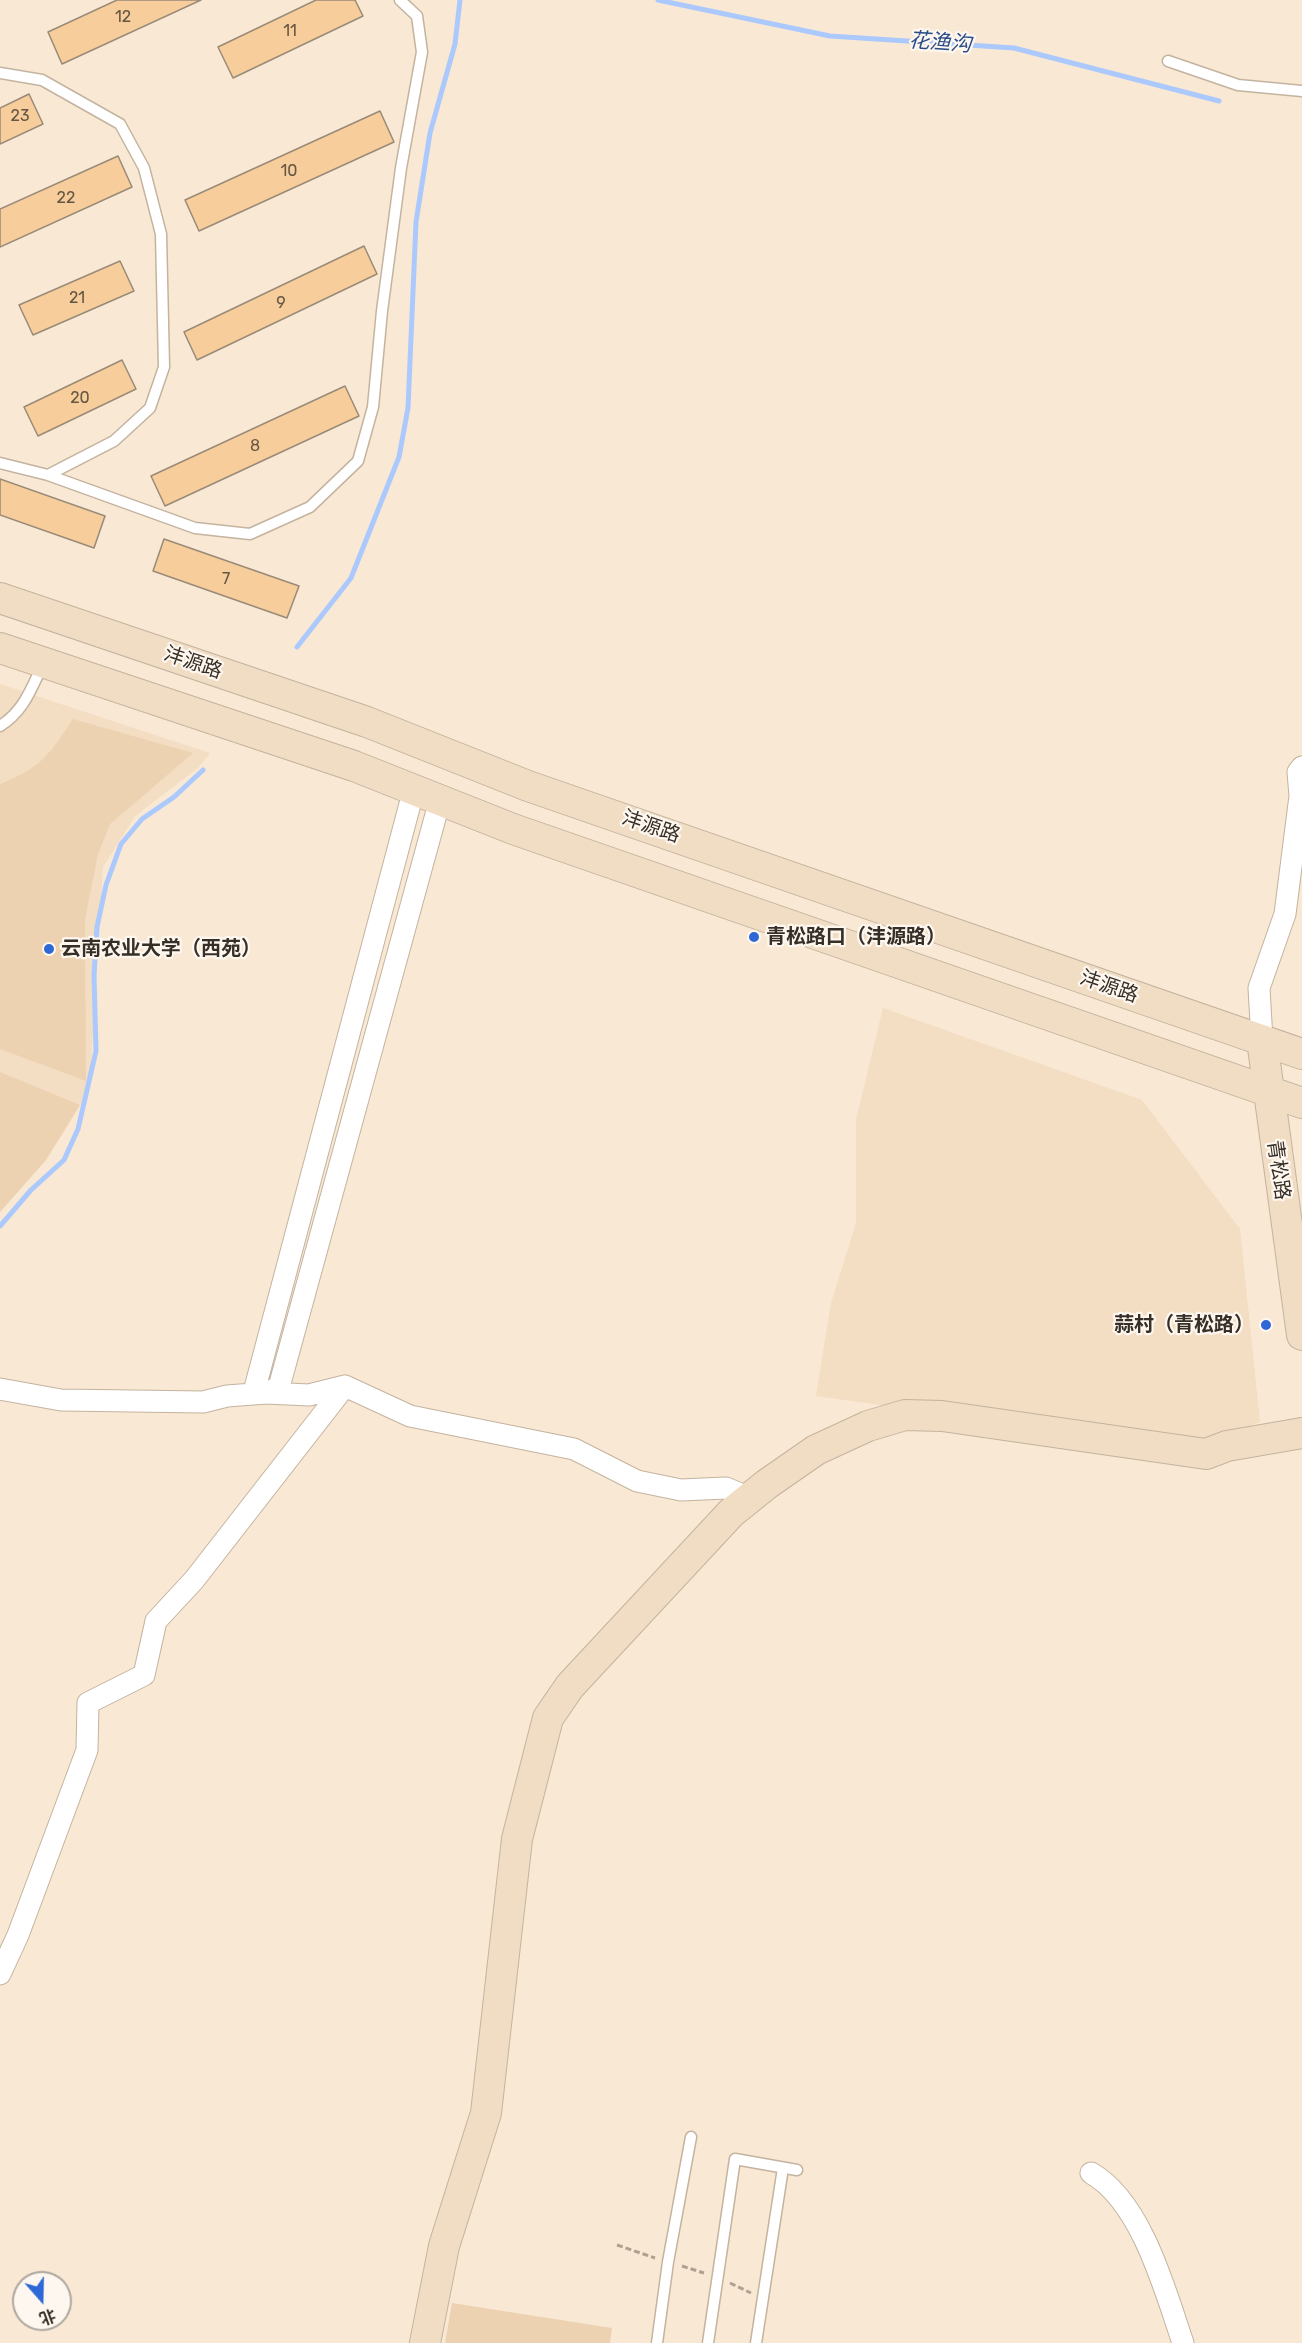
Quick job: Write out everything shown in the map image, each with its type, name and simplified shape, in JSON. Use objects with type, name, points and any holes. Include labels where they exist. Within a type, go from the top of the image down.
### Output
[{"type":"main road","name":"沣源路","points":[[0,598],[356,718],[528,786],[1302,1054]]},
{"type":"main road","points":[[0,648],[354,766],[513,829],[638,870],[877,957],[1302,1103]]},
{"type":"main road","points":[[427,795],[441,794],[454,779],[452,760],[442,752]]},
{"type":"main road","points":[[513,829],[503,820],[500,807],[502,800],[516,787],[528,786]]},
{"type":"main road","name":"青松路","points":[[1262,1040],[1267,1092],[1302,1335]]},
{"type":"main road","points":[[431,2338],[444,2247],[486,2113],[517,1839],[548,1718],[570,1686],[732,1513],[816,1450],[868,1426],[905,1415],[942,1416],[1206,1454],[1227,1446],[1302,1433]]},
{"type":"street","points":[[1262,1040],[1259,988],[1285,914],[1300,796],[1298,772],[1302,767]]},
{"type":"street","points":[[266,1392],[255,1388],[427,795]]},
{"type":"street","points":[[0,1974],[18,1935],[87,1750],[87,1703],[144,1675],[156,1621],[194,1580],[345,1386]]},
{"type":"street","points":[[0,1389],[62,1400],[203,1402],[227,1396],[266,1392],[309,1395],[345,1386],[410,1416],[574,1449],[637,1481],[681,1490],[726,1488],[750,1498]]},
{"type":"street","points":[[1090,2173],[1106,2182],[1132,2217],[1163,2285],[1183,2343]]},
{"type":"lane","points":[[0,463],[48,475],[195,528],[250,534],[310,507],[358,461],[373,407],[381,311],[401,168],[422,52],[417,16],[400,0]]},
{"type":"lane","points":[[1168,61],[1238,85],[1302,91]]},
{"type":"lane","points":[[0,73],[42,80],[120,124],[144,168],[161,234],[164,367],[150,408],[114,441],[48,475]]},
{"type":"lane","points":[[0,726],[15,717],[26,702],[43,663]]},
{"type":"lane","points":[[657,2343],[668,2262],[691,2137]]},
{"type":"lane","points":[[708,2343],[735,2159],[797,2170]]},
{"type":"lane","points":[[756,2343],[783,2168]]},
{"type":"path","points":[[617,2245],[718,2277],[762,2299]]},
{"type":"shaded area","name":"云南农业大学（西苑）","points":[[0,684],[210,753],[198,768],[135,816],[103,867],[90,1081],[84,1099],[46,1160],[0,1212]]},
{"type":"shaded area","name":"云南农业大学（西苑）","points":[[73,719],[193,753],[110,824],[98,854],[85,919],[86,1081],[0,1049],[0,784],[25,772],[43,759]]},
{"type":"shaded area","points":[[883,1008],[1142,1100],[1240,1229],[1260,1422],[1189,1448],[816,1396],[831,1303],[856,1223],[856,1120]]},
{"type":"shaded area","points":[[0,1072],[80,1105],[46,1160],[0,1212]]},
{"type":"shaded area","points":[[452,2303],[612,2328],[610,2343],[445,2343]]},
{"type":"building","points":[[117,0],[201,0],[62,64],[48,32]]},
{"type":"building","points":[[316,0],[355,0],[363,16],[233,78],[218,47]]},
{"type":"building","points":[[29,94],[43,124],[0,144],[0,108]]},
{"type":"building","points":[[380,111],[394,142],[199,231],[185,200]]},
{"type":"building","points":[[118,156],[132,187],[0,247],[0,209]]},
{"type":"building","points":[[364,246],[377,274],[197,360],[184,332]]},
{"type":"building","points":[[120,261],[134,291],[33,335],[19,305]]},
{"type":"building","points":[[122,360],[136,389],[38,436],[24,407]]},
{"type":"building","points":[[345,386],[359,416],[165,506],[151,476]]},
{"type":"building","points":[[0,479],[105,516],[94,548],[0,515]]},
{"type":"building","points":[[164,539],[299,586],[287,618],[153,571]]},
{"type":"waterway","points":[[297,647],[351,578],[399,457],[408,408],[416,222],[430,133],[455,44],[460,0]]},
{"type":"waterway","name":"花渔沟","points":[[658,0],[830,36],[1014,48],[1219,101]]},
{"type":"waterway","points":[[0,1226],[31,1190],[64,1160],[78,1129],[96,1051],[94,975],[97,927],[106,885],[121,844],[142,819],[174,797],[203,770]]},
{"type":"place","name":"青松路口（沣源路）","points":[[754,937]]},
{"type":"place","name":"云南农业大学（西苑）","points":[[49,949]]},
{"type":"place","name":"蒜村（青松路）","points":[[1266,1325]]}]
